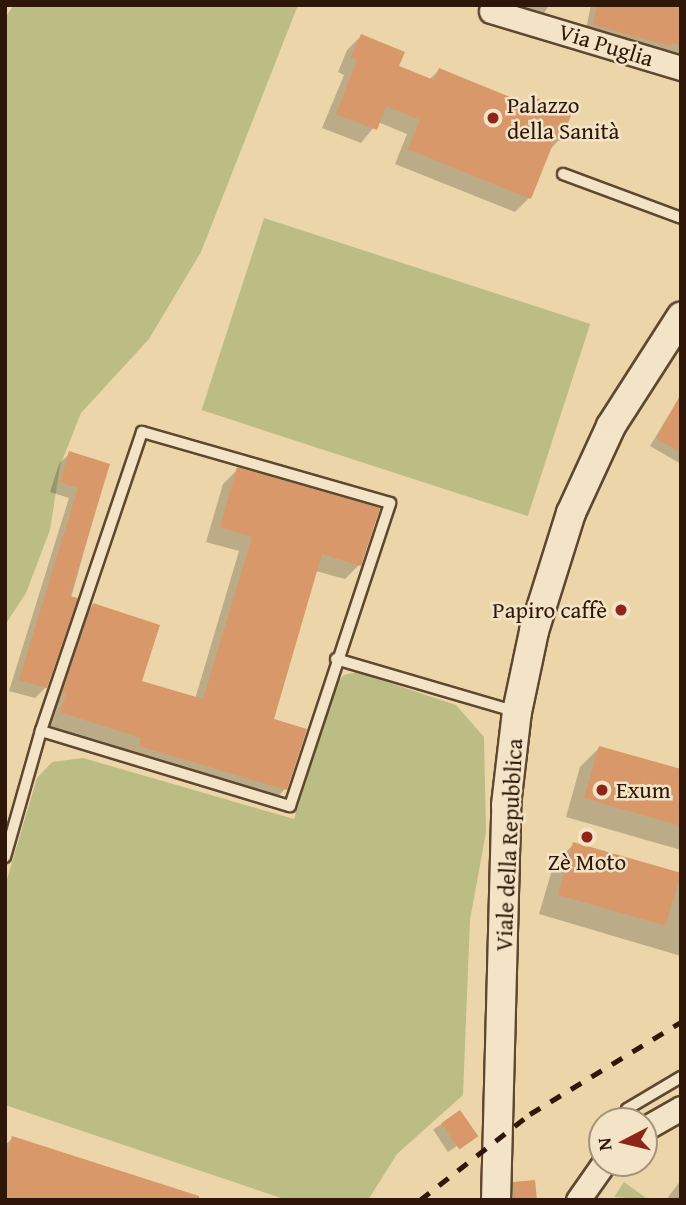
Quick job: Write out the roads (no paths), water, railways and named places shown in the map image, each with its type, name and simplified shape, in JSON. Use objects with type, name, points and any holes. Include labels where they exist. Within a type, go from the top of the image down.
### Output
[{"type":"street","name":"Via Puglia","points":[[491,10],[681,68]]},
{"type":"street","name":"Viale della Repubblica","points":[[496,1200],[506,806],[517,712],[534,631],[576,503],[611,426],[681,317]]},
{"type":"street","points":[[658,1121],[681,1108]]},
{"type":"street","points":[[578,1200],[594,1177]]},
{"type":"lane","points":[[563,174],[681,218]]},
{"type":"lane","points":[[5,857],[41,731],[142,432],[390,503],[336,659],[290,806],[41,731]]},
{"type":"lane","points":[[336,659],[517,712]]},
{"type":"lane","points":[[631,1107],[681,1077]]},
{"type":"railway","points":[[420,1200],[530,1114],[681,1022]]},
{"type":"place","name":"Palazzo della Sanità","points":[[493,118]]},
{"type":"place","name":"Papiro caffè","points":[[621,610]]},
{"type":"place","name":"Exum","points":[[602,790]]},
{"type":"place","name":"Zè Moto","points":[[587,837]]}]
